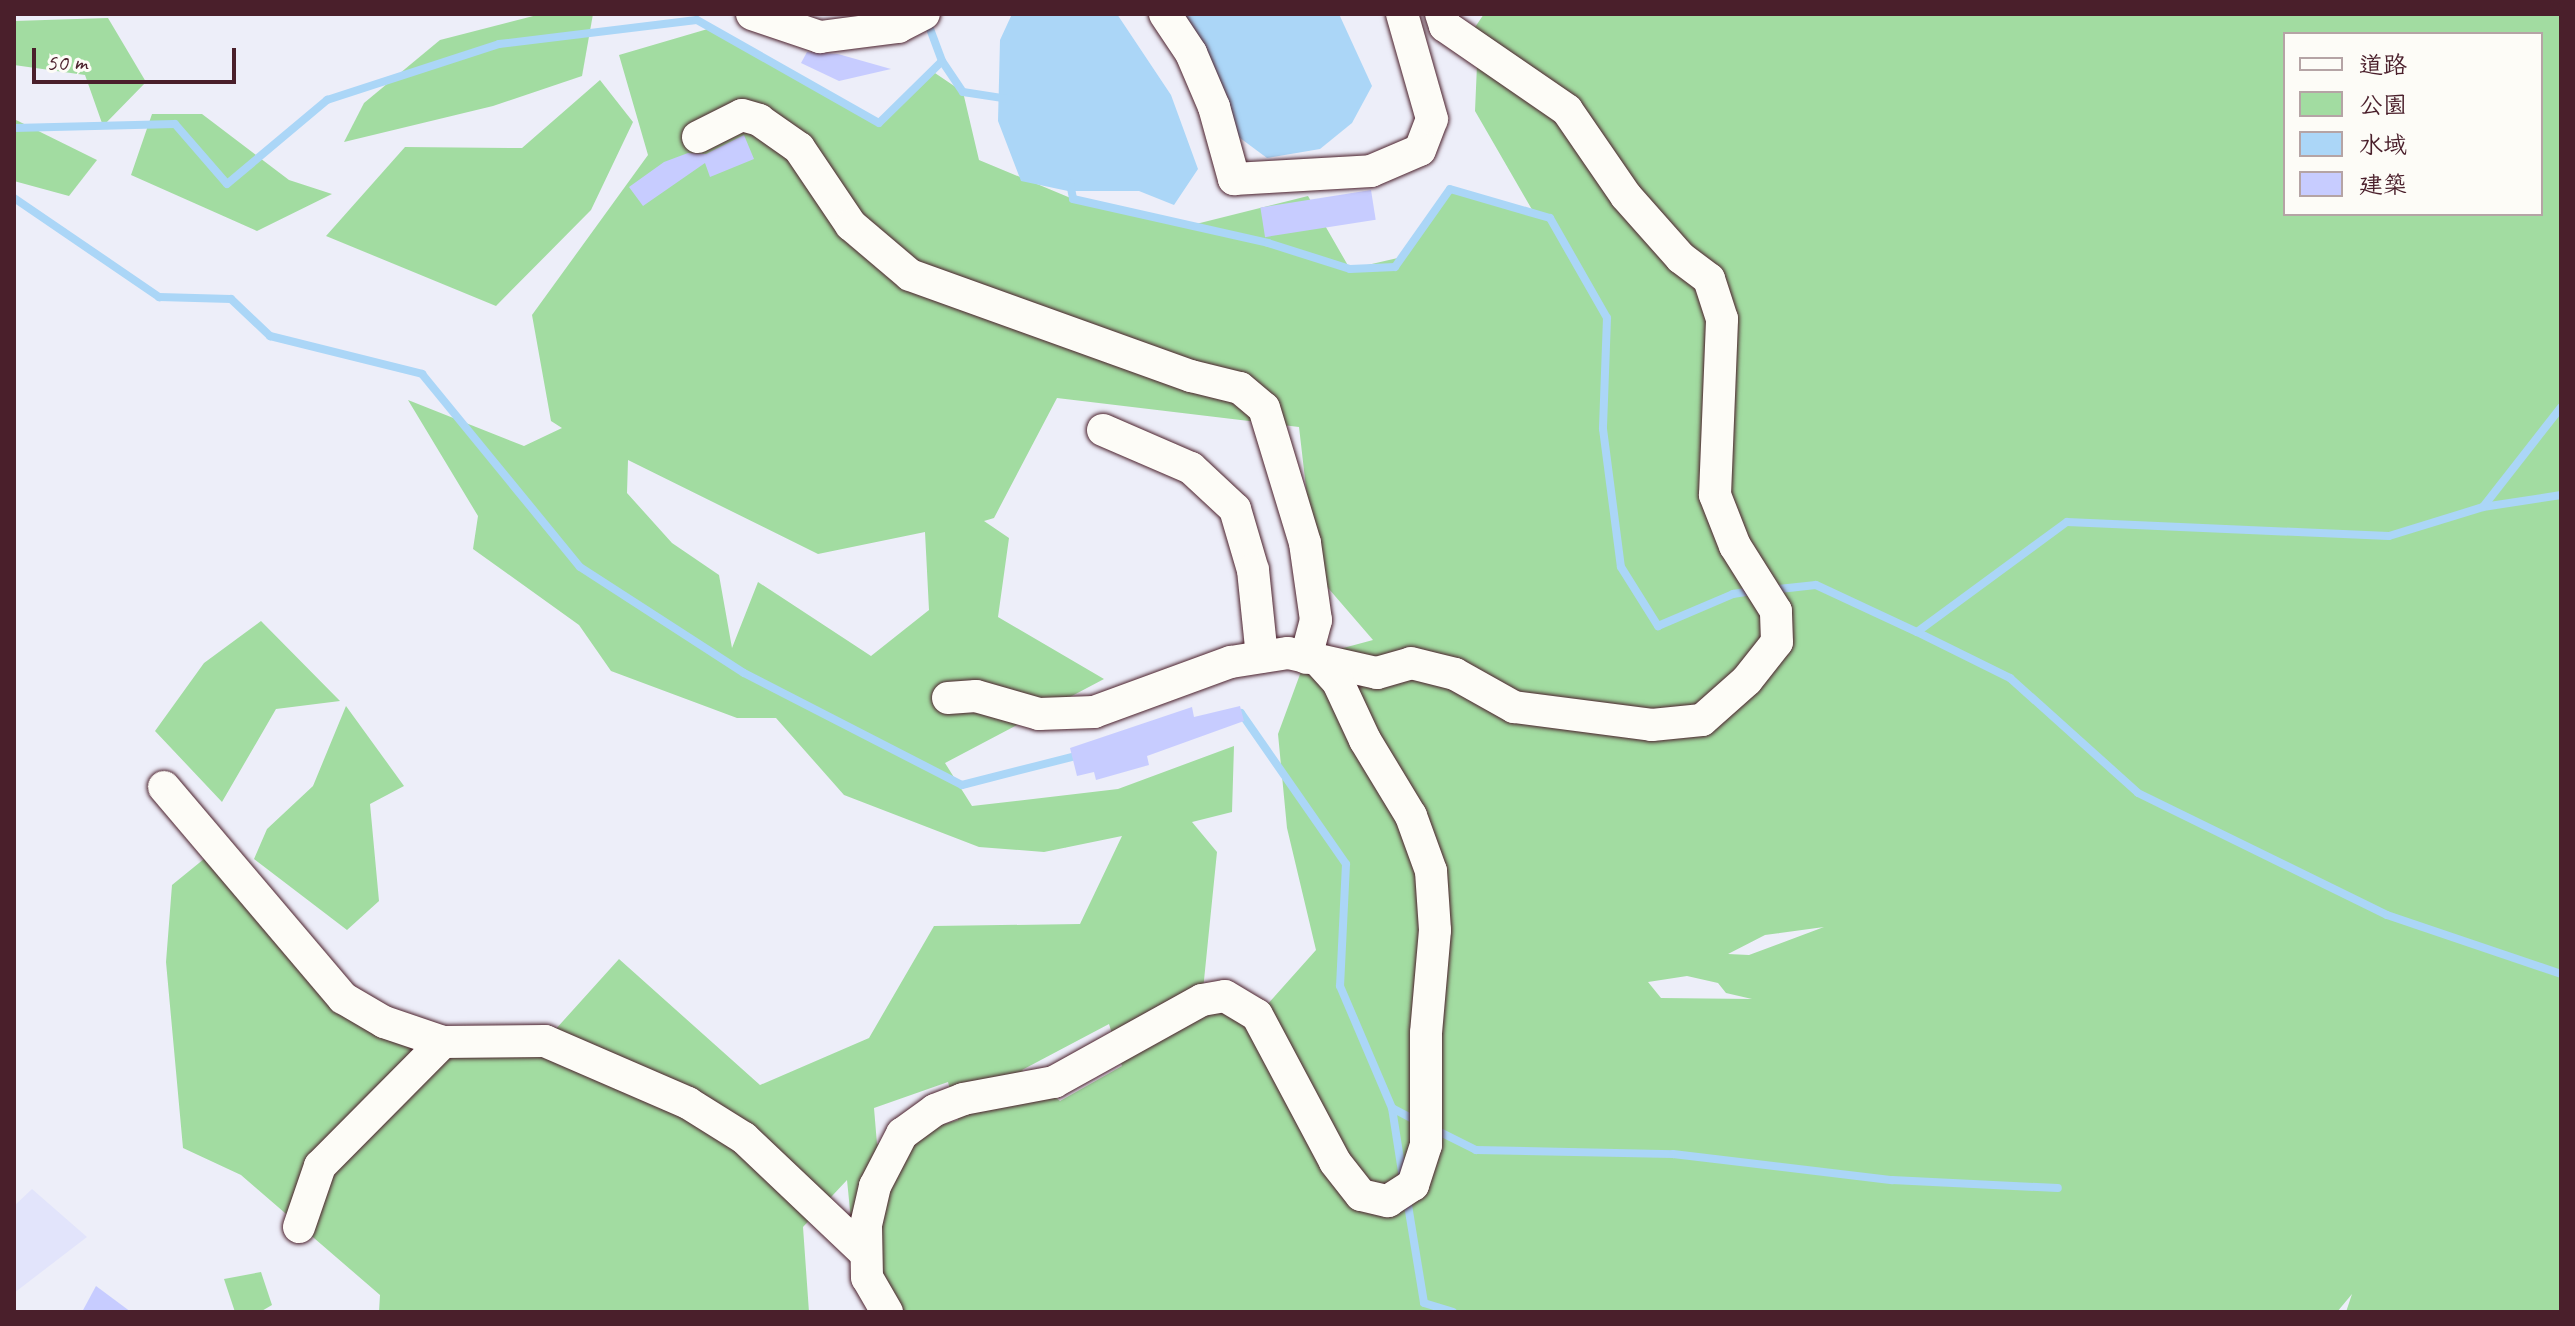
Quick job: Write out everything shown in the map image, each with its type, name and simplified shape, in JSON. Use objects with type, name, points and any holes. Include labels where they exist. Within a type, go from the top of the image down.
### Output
[{"type":"street","points":[[752,14],[820,37],[898,27],[924,14]]},
{"type":"street","points":[[1165,14],[1191,53],[1214,107],[1234,179],[1371,171],[1420,150],[1432,119],[1402,14]]},
{"type":"street","points":[[948,698],[976,696],[1039,714],[1094,712],[1231,662],[1288,653],[1377,673],[1411,663],[1455,674],[1514,707],[1652,725],[1702,720],[1747,680],[1777,642],[1776,611],[1735,546],[1715,495],[1722,319],[1709,279],[1681,258],[1626,196],[1567,110],[1445,26],[1441,14]]},
{"type":"street","points":[[698,137],[742,115],[759,120],[799,148],[851,225],[910,275],[1191,376],[1240,388],[1264,408],[1305,543],[1316,620],[1313,660]]},
{"type":"street","points":[[1103,430],[1191,468],[1235,509],[1253,570],[1262,657]]},
{"type":"street","points":[[887,1312],[867,1278],[865,1253],[875,1186],[902,1134],[917,1120],[963,1099],[1054,1082],[1175,1011],[1225,996],[1257,1015],[1347,1183],[1361,1195],[1388,1201],[1413,1185],[1426,1145],[1426,1033],[1435,930],[1431,871],[1411,816],[1365,740],[1338,682],[1313,660]]},
{"type":"street","points":[[164,787],[343,998],[384,1022],[443,1042],[545,1041],[688,1103],[744,1138],[865,1253]]},
{"type":"street","points":[[299,1227],[320,1166],[443,1042]]},
{"type":"shaded area","points":[[32,1189],[87,1237],[14,1293],[14,1206]]},
{"type":"green space","points":[[541,14],[593,14],[582,76],[493,106],[344,142],[364,103],[440,40]]},
{"type":"green space","points":[[1484,14],[2561,14],[2561,1312],[2346,1312],[2352,1294],[2337,1312],[883,1312],[857,1280],[847,1180],[803,1227],[809,1312],[379,1312],[380,1295],[241,1175],[183,1148],[166,962],[172,885],[215,850],[384,1022],[545,1041],[619,959],[760,1085],[869,1038],[934,926],[1080,924],[1122,836],[1044,852],[979,847],[844,795],[776,718],[737,718],[611,671],[579,625],[473,549],[478,516],[408,400],[524,446],[562,428],[551,421],[532,315],[648,155],[619,55],[711,28],[878,123],[932,71],[963,92],[979,160],[1073,199],[1192,225],[1308,196],[1350,269],[1402,257],[1450,189],[1534,213],[1475,111],[1478,42],[1469,36]],"holes":[[[1057,398],[1299,427],[1316,574],[1373,640],[1306,658],[1278,734],[1287,828],[1316,950],[1258,1015],[1202,1000],[1217,852],[1192,822],[1232,812],[1234,746],[1118,789],[972,806],[945,763],[1104,679],[998,617],[1009,538],[984,521],[994,518]],[[628,460],[818,554],[925,532],[929,610],[871,656],[758,582],[732,648],[719,575],[672,543],[627,493]],[[1824,927],[1749,955],[1728,954],[1765,935]],[[1687,976],[1718,983],[1726,993],[1752,999],[1661,998],[1648,982]],[[1109,1024],[1122,1066],[1060,1101],[1022,1070]],[[948,1082],[958,1120],[877,1144],[874,1108]]]},
{"type":"green space","points":[[108,18],[146,82],[103,126],[85,75],[14,65],[14,21]]},
{"type":"green space","points":[[600,80],[633,122],[591,210],[496,306],[326,236],[405,147],[522,148]]},
{"type":"green space","points":[[152,114],[202,114],[289,180],[332,194],[257,231],[131,175]]},
{"type":"green space","points":[[14,119],[97,160],[69,196],[14,181]]},
{"type":"green space","points":[[261,621],[340,701],[276,709],[222,802],[155,731],[204,663]]},
{"type":"green space","points":[[346,706],[404,786],[370,804],[379,901],[347,930],[254,859],[267,829],[313,786]]},
{"type":"green space","points":[[261,1272],[272,1305],[260,1312],[235,1312],[224,1279]]},
{"type":"water","points":[[1012,14],[1117,14],[1171,95],[1198,169],[1174,205],[1139,191],[1068,191],[1021,181],[998,121],[1000,40]]},
{"type":"water","points":[[1182,14],[1339,14],[1372,86],[1352,123],[1320,149],[1267,158],[1236,135]]},
{"type":"building","points":[[807,52],[838,54],[891,69],[839,81],[801,63]]},
{"type":"building","points":[[744,135],[754,159],[710,177],[705,163],[643,206],[629,187],[664,162],[688,153],[706,154]]},
{"type":"building","points":[[1371,190],[1376,220],[1265,237],[1260,208]]},
{"type":"building","points":[[1240,706],[1244,721],[1147,756],[1149,765],[1096,780],[1094,772],[1077,776],[1070,748],[1192,707],[1194,717]]},
{"type":"building","points":[[96,1286],[131,1312],[82,1312]]},
{"type":"waterway","points":[[14,128],[175,124],[227,184],[327,100],[499,44],[697,20],[879,123],[942,61],[926,18]]},
{"type":"waterway","points":[[942,61],[963,92],[1009,99]]},
{"type":"waterway","points":[[1070,183],[1073,199],[1268,243],[1350,269],[1395,267],[1450,189],[1550,218],[1607,318],[1603,429],[1621,567],[1658,626],[1733,594],[1752,591]]},
{"type":"waterway","points":[[14,198],[159,297],[231,299],[270,336],[422,374],[580,567],[744,673],[962,785],[1080,755]]},
{"type":"waterway","points":[[1917,632],[2067,522],[2389,536],[2483,507],[2561,407]]},
{"type":"waterway","points":[[2483,507],[2561,495]]},
{"type":"waterway","points":[[1770,590],[1816,585],[1917,632],[2010,678],[2138,793],[2387,915],[2561,974]]},
{"type":"waterway","points":[[1233,715],[1241,713],[1346,864],[1340,986],[1392,1108],[1403,1178]]},
{"type":"waterway","points":[[1392,1108],[1418,1122]]},
{"type":"waterway","points":[[1434,1129],[1476,1150],[1673,1154],[1892,1180],[2058,1188]]},
{"type":"waterway","points":[[1407,1199],[1424,1303],[1453,1312]]}]
